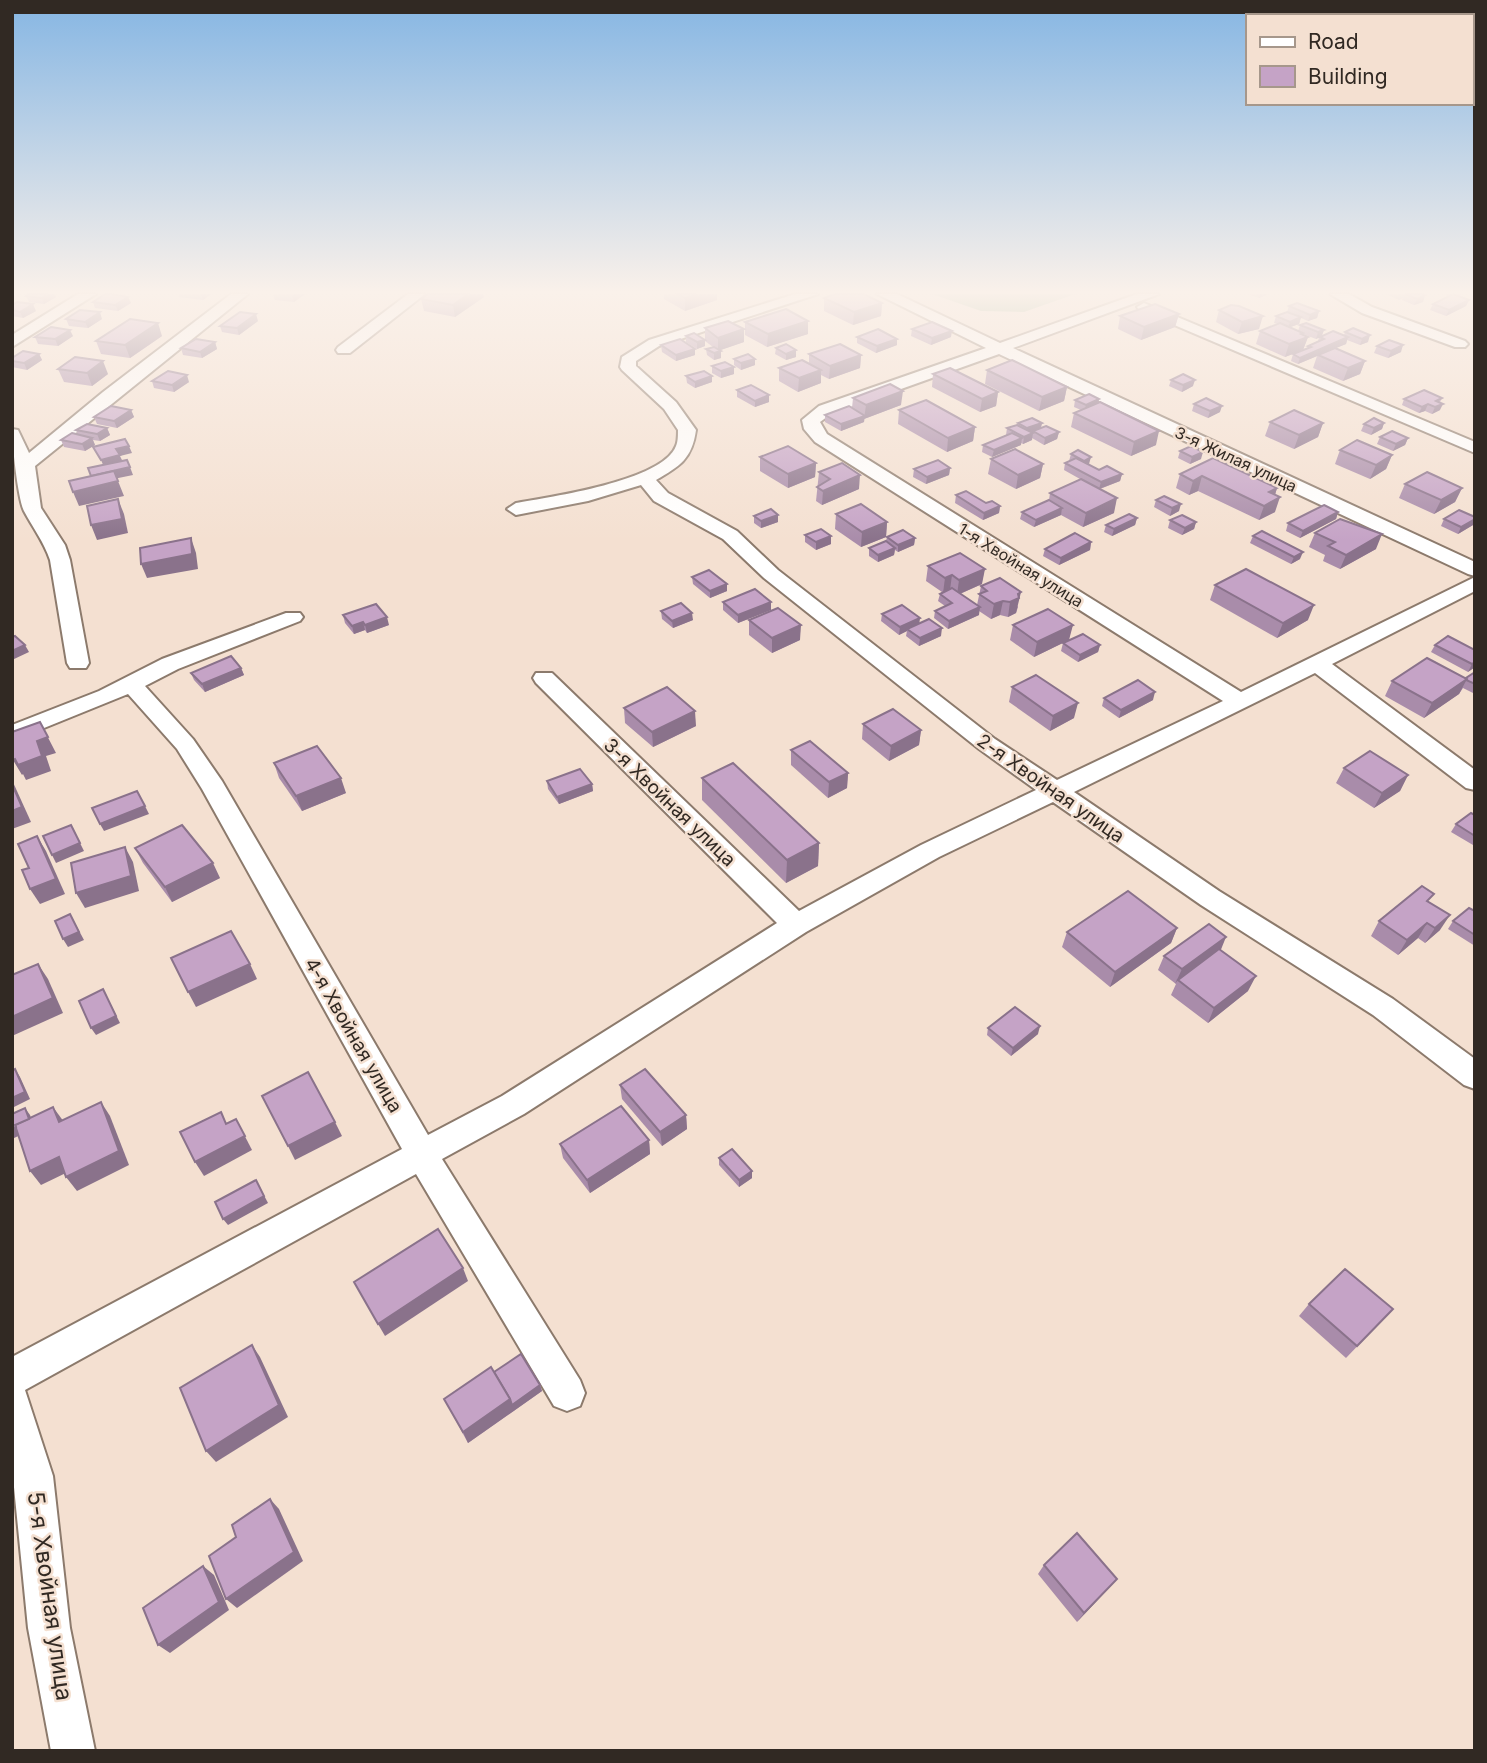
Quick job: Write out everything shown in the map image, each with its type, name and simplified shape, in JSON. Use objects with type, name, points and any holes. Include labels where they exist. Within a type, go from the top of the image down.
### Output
[{"type":"street","points":[[26,465],[135,376]]},
{"type":"street","points":[[516,509],[608,491],[645,479],[679,456],[686,442],[687,431],[680,418],[637,376]]},
{"type":"street","name":"1-я Хвойная улица","points":[[922,376],[825,410],[811,420],[813,429],[821,438],[884,479],[1240,702]]},
{"type":"street","name":"3-я Жилая улица","points":[[1059,376],[1475,570]]},
{"type":"street","points":[[1306,376],[1475,448]]},
{"type":"street","points":[[12,435],[26,465],[33,508],[61,560],[78,663]]},
{"type":"street","name":"2-я Хвойная улица","points":[[645,479],[661,497],[730,535],[771,574],[884,664],[1056,793],[1210,898],[1383,1007],[1475,1076]]},
{"type":"street","points":[[12,1377],[513,1105],[796,925],[930,851],[1056,793],[1475,583]]},
{"type":"street","points":[[12,734],[131,684],[170,664],[293,617]]},
{"type":"street","points":[[1317,664],[1475,782]]},
{"type":"street","name":"3-я Хвойная улица","points":[[544,678],[796,925]]},
{"type":"street","name":"4-я Хвойная улица","points":[[131,684],[185,744],[213,787],[422,1155],[567,1393]]},
{"type":"street","name":"5-я Хвойная улица","points":[[12,1402],[34,1476],[49,1628],[73,1751]]},
{"type":"building","points":[[160,376],[185,376],[172,385],[152,381]]},
{"type":"building","points":[[686,376],[711,376],[695,382]]},
{"type":"building","points":[[937,376],[967,376],[998,392],[982,399]]},
{"type":"building","points":[[1000,376],[1045,376],[1067,387],[1042,397]]},
{"type":"building","points":[[1188,376],[1195,380],[1183,385],[1171,380]]},
{"type":"building","points":[[890,384],[903,391],[866,405],[853,398]]},
{"type":"building","points":[[751,385],[769,395],[755,401],[737,390]]},
{"type":"building","points":[[1424,390],[1442,398],[1436,401],[1443,404],[1435,407],[1428,404],[1422,407],[1404,399]]},
{"type":"building","points":[[1089,394],[1099,399],[1086,405],[1075,400]]},
{"type":"building","points":[[1206,398],[1222,406],[1210,411],[1194,404]]},
{"type":"building","points":[[926,400],[975,427],[948,438],[899,410]]},
{"type":"building","points":[[1100,402],[1159,431],[1134,442],[1074,413]]},
{"type":"building","points":[[111,406],[131,410],[114,421],[94,417]]},
{"type":"building","points":[[849,406],[865,416],[841,424],[825,415]]},
{"type":"building","points":[[1294,410],[1323,423],[1299,435],[1270,422]]},
{"type":"building","points":[[1032,418],[1042,423],[1027,428],[1018,423]]},
{"type":"building","points":[[1374,418],[1384,423],[1374,428],[1364,424]]},
{"type":"building","points":[[87,424],[107,428],[97,434],[76,430]]},
{"type":"building","points":[[1017,425],[1033,433],[1024,437],[1007,428]]},
{"type":"building","points":[[1046,426],[1059,432],[1045,438],[1033,431]]},
{"type":"building","points":[[1392,431],[1408,438],[1396,444],[1380,437]]},
{"type":"building","points":[[72,433],[92,438],[82,444],[61,440]]},
{"type":"building","points":[[1012,433],[1022,438],[994,450],[983,445]]},
{"type":"building","points":[[125,439],[129,446],[116,449],[120,455],[101,460],[93,447]]},
{"type":"building","points":[[1357,440],[1392,455],[1376,465],[1340,450]]},
{"type":"building","points":[[788,446],[816,463],[788,474],[760,457]]},
{"type":"building","points":[[1191,446],[1203,452],[1192,457],[1180,451]]},
{"type":"building","points":[[1015,449],[1043,464],[1018,475],[991,459]]},
{"type":"building","points":[[1078,450],[1091,457],[1084,461],[1071,454]]},
{"type":"building","points":[[1076,458],[1099,470],[1107,466],[1122,474],[1101,482],[1065,463]]},
{"type":"building","points":[[1213,458],[1277,488],[1269,492],[1280,497],[1264,506],[1202,476],[1193,481],[1180,474]]},
{"type":"building","points":[[127,460],[130,467],[91,476],[88,468]]},
{"type":"building","points":[[938,460],[950,468],[927,477],[914,469]]},
{"type":"building","points":[[842,463],[860,475],[823,491],[817,487],[830,479],[819,472]]},
{"type":"building","points":[[114,471],[118,481],[73,492],[69,481]]},
{"type":"building","points":[[1427,472],[1462,488],[1441,500],[1405,484]]},
{"type":"building","points":[[1081,479],[1117,498],[1086,513],[1050,493]]},
{"type":"building","points":[[966,491],[986,503],[992,501],[1000,506],[984,513],[956,495]]},
{"type":"building","points":[[1164,496],[1181,504],[1172,508],[1156,500]]},
{"type":"building","points":[[118,499],[122,519],[91,525],[87,506]]},
{"type":"building","points":[[1049,500],[1062,508],[1036,520],[1022,512]]},
{"type":"building","points":[[861,504],[887,522],[862,532],[836,514]]},
{"type":"building","points":[[1324,505],[1338,512],[1303,531],[1288,523]]},
{"type":"building","points":[[771,509],[778,515],[761,521],[754,516]]},
{"type":"building","points":[[1459,510],[1475,519],[1461,527],[1444,519]]},
{"type":"building","points":[[1129,514],[1137,518],[1114,529],[1106,525]]},
{"type":"building","points":[[1182,515],[1196,522],[1185,528],[1170,520]]},
{"type":"building","points":[[1340,519],[1382,534],[1346,555],[1328,546],[1335,542],[1315,533]]},
{"type":"building","points":[[821,529],[831,536],[816,542],[805,535]]},
{"type":"building","points":[[903,530],[915,538],[898,545],[887,537]]},
{"type":"building","points":[[1262,531],[1303,552],[1294,557],[1253,536]]},
{"type":"building","points":[[1075,533],[1091,542],[1061,558],[1045,549]]},
{"type":"building","points":[[191,538],[192,554],[141,564],[140,548]]},
{"type":"building","points":[[886,541],[895,548],[878,555],[869,548]]},
{"type":"building","points":[[960,553],[985,569],[959,580],[952,575],[945,578],[928,566]]},
{"type":"building","points":[[1246,569],[1314,605],[1283,623],[1215,585]]},
{"type":"building","points":[[709,570],[727,584],[710,591],[692,577]]},
{"type":"building","points":[[1000,578],[1021,592],[1018,594],[1019,598],[994,604],[979,594],[987,591],[981,586]]},
{"type":"building","points":[[952,588],[980,607],[949,621],[935,611],[952,603],[940,594]]},
{"type":"building","points":[[755,589],[771,602],[738,615],[723,602]]},
{"type":"building","points":[[681,603],[692,613],[672,621],[661,611]]},
{"type":"building","points":[[376,604],[387,617],[365,625],[363,622],[352,626],[343,615]]},
{"type":"building","points":[[902,605],[920,618],[900,627],[882,614]]},
{"type":"building","points":[[778,608],[801,625],[772,638],[749,620]]},
{"type":"building","points":[[1048,609],[1073,625],[1037,642],[1013,625]]},
{"type":"building","points":[[929,619],[942,628],[920,638],[907,629]]},
{"type":"building","points":[[1083,634],[1100,645],[1080,655],[1063,643]]},
{"type":"building","points":[[15,636],[25,645],[12,651],[12,637]]},
{"type":"building","points":[[1448,636],[1475,650],[1475,662],[1472,664],[1435,645]]},
{"type":"building","points":[[231,656],[241,668],[202,684],[191,673]]},
{"type":"building","points":[[1427,658],[1467,679],[1432,703],[1392,681]]},
{"type":"building","points":[[1475,672],[1475,684],[1466,680],[1466,678]]},
{"type":"building","points":[[1036,675],[1078,703],[1053,716],[1012,687]]},
{"type":"building","points":[[1138,680],[1155,692],[1121,710],[1104,698]]},
{"type":"building","points":[[667,687],[695,711],[652,732],[624,708]]},
{"type":"building","points":[[893,709],[921,730],[891,746],[863,724]]},
{"type":"building","points":[[40,722],[48,737],[37,741],[42,756],[18,765],[15,759],[12,759],[12,732]]},
{"type":"building","points":[[810,741],[848,773],[829,782],[791,750]]},
{"type":"building","points":[[317,746],[341,778],[296,796],[274,763]]},
{"type":"building","points":[[1370,751],[1408,775],[1382,793],[1344,768]]},
{"type":"building","points":[[733,763],[819,843],[787,860],[702,778]]},
{"type":"building","points":[[580,769],[592,784],[557,797],[547,781]]},
{"type":"building","points":[[12,784],[22,807],[12,811]]},
{"type":"building","points":[[137,791],[145,806],[100,824],[92,808]]},
{"type":"building","points":[[1471,813],[1475,815],[1475,836],[1456,824]]},
{"type":"building","points":[[71,825],[80,843],[52,855],[43,836]]},
{"type":"building","points":[[182,825],[213,863],[165,887],[135,848]]},
{"type":"building","points":[[37,836],[56,879],[30,889],[22,870],[29,868],[18,844]]},
{"type":"building","points":[[125,847],[131,876],[76,893],[71,863]]},
{"type":"building","points":[[1422,886],[1434,894],[1427,901],[1450,915],[1435,928],[1427,923],[1407,940],[1379,921]]},
{"type":"building","points":[[1128,891],[1177,928],[1115,972],[1067,932]]},
{"type":"building","points":[[1469,908],[1475,911],[1475,935],[1453,921]]},
{"type":"building","points":[[70,914],[79,932],[63,939],[55,921]]},
{"type":"building","points":[[1209,924],[1226,937],[1182,969],[1164,956]]},
{"type":"building","points":[[231,931],[250,964],[188,992],[171,958]]},
{"type":"building","points":[[1219,949],[1256,976],[1214,1008],[1178,980]]},
{"type":"building","points":[[38,964],[53,998],[12,1017],[12,975]]},
{"type":"building","points":[[103,989],[116,1016],[91,1028],[79,1001]]},
{"type":"building","points":[[1015,1007],[1040,1026],[1013,1048],[988,1028]]},
{"type":"building","points":[[15,1069],[25,1092],[12,1098],[12,1071]]},
{"type":"building","points":[[645,1069],[686,1115],[660,1132],[620,1085]]},
{"type":"building","points":[[308,1072],[335,1122],[288,1146],[262,1096]]},
{"type":"building","points":[[101,1102],[119,1151],[66,1177],[59,1157],[30,1171],[15,1125],[53,1107],[59,1122]]},
{"type":"building","points":[[621,1106],[649,1140],[587,1180],[560,1144]]},
{"type":"building","points":[[25,1108],[29,1119],[12,1129],[12,1114]]},
{"type":"building","points":[[221,1112],[226,1124],[236,1119],[245,1136],[195,1162],[180,1132]]},
{"type":"building","points":[[732,1149],[752,1171],[739,1180],[719,1158]]},
{"type":"building","points":[[256,1180],[264,1196],[223,1219],[215,1202]]},
{"type":"building","points":[[438,1229],[463,1268],[378,1324],[354,1282]]},
{"type":"building","points":[[1345,1269],[1393,1309],[1357,1346],[1309,1304]]},
{"type":"building","points":[[252,1345],[279,1405],[206,1451],[180,1388]]},
{"type":"building","points":[[521,1354],[540,1385],[512,1405],[494,1372]]},
{"type":"building","points":[[491,1367],[510,1399],[463,1432],[444,1399]]},
{"type":"building","points":[[270,1499],[294,1552],[226,1599],[209,1556],[236,1537],[232,1525]]},
{"type":"building","points":[[1077,1533],[1117,1579],[1084,1613],[1044,1565]]},
{"type":"building","points":[[203,1566],[219,1602],[158,1645],[143,1608]]}]
